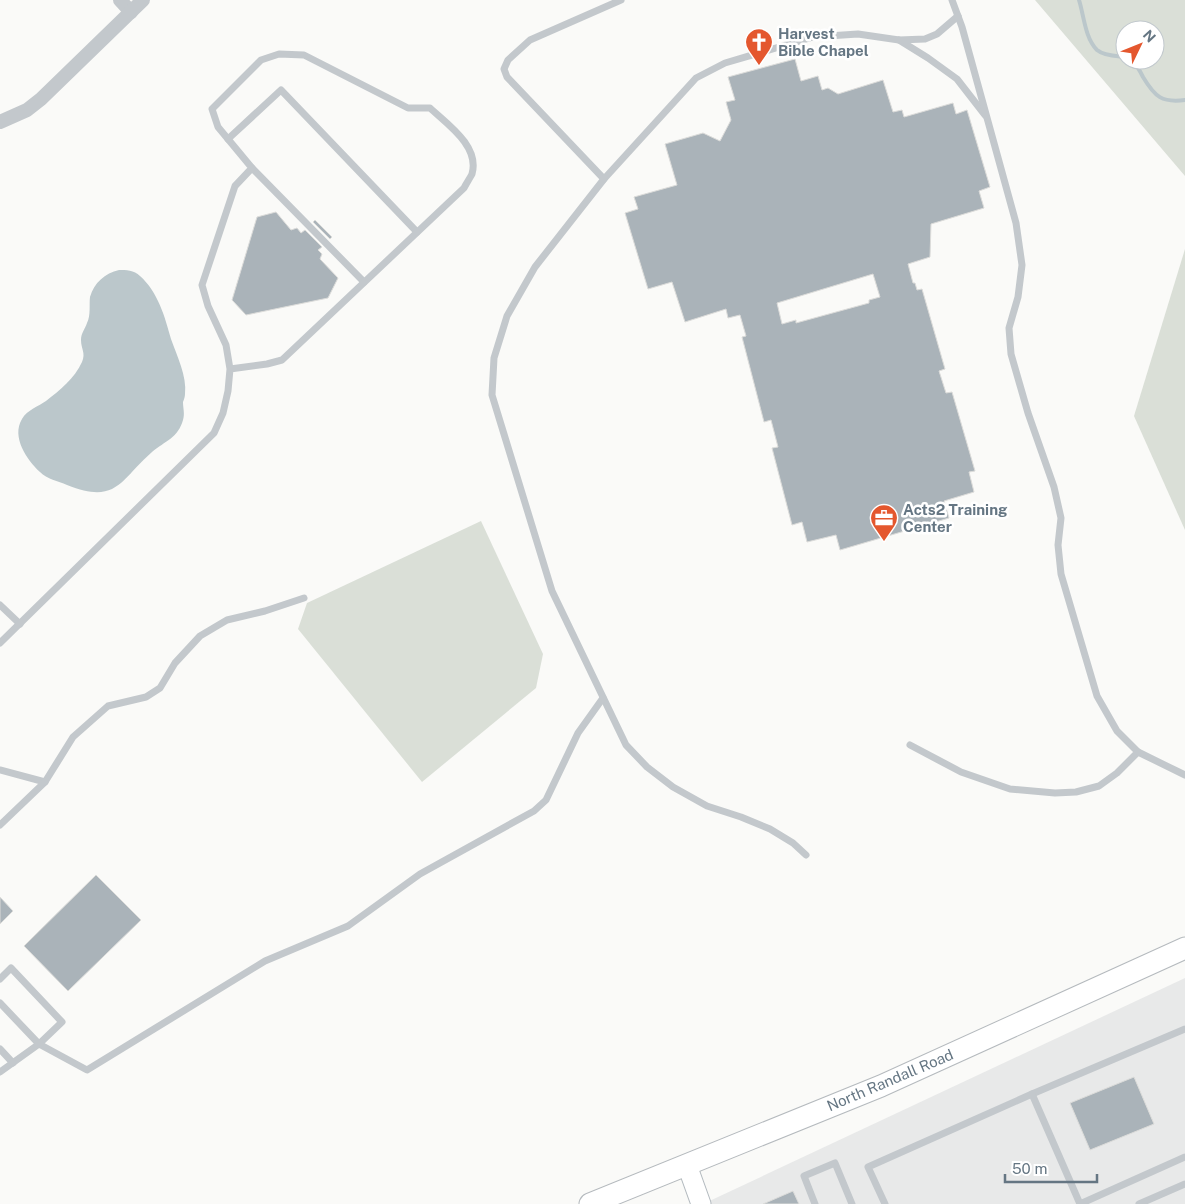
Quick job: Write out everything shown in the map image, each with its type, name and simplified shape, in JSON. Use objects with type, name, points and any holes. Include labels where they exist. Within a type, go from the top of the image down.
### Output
[{"type":"main road","name":"North Randall Road","points":[[590,1204],[881,1086],[1185,948]]},
{"type":"street","points":[[120,0],[131,12]]},
{"type":"street","points":[[0,122],[27,110],[41,99],[143,0]]},
{"type":"street","points":[[687,1165],[701,1204]]},
{"type":"lane","points":[[604,179],[507,77],[504,69],[508,60],[530,40],[621,0]]},
{"type":"lane","points":[[952,0],[1016,223],[1022,265],[1018,297],[1009,328],[1011,354],[1028,413],[1054,487],[1061,518],[1058,545],[1061,574],[1097,696],[1116,730],[1138,752],[1185,775]]},
{"type":"lane","points":[[806,855],[793,843],[770,829],[707,806],[673,787],[647,767],[626,745],[552,591],[492,395],[494,358],[507,316],[534,267],[604,179],[696,78],[726,63],[813,37],[858,34],[899,40],[925,39],[937,34],[958,16]]},
{"type":"lane","points":[[899,40],[928,58],[957,80],[987,117]]},
{"type":"lane","points":[[230,369],[282,360],[464,188],[472,174],[472,156],[464,141],[430,108],[408,108],[304,55],[279,54],[261,60],[212,109],[218,127],[252,168],[364,282]]},
{"type":"lane","points":[[228,139],[281,90],[417,232]]},
{"type":"lane","points":[[0,643],[214,433],[223,413],[230,369],[226,345],[208,306],[202,285],[235,186],[252,168]]},
{"type":"lane","points":[[0,825],[45,782],[73,737],[108,706],[146,697],[160,688],[175,663],[200,636],[227,620],[265,611],[304,598]]},
{"type":"lane","points":[[0,605],[20,624]]},
{"type":"lane","points":[[0,1003],[39,1044],[87,1070],[265,961],[348,926],[420,874],[534,811],[546,800],[578,733],[602,698]]},
{"type":"lane","points":[[910,745],[961,772],[1010,789],[1055,793],[1076,792],[1099,786],[1138,752]]},
{"type":"lane","points":[[0,770],[45,782]]},
{"type":"lane","points":[[0,979],[11,968],[62,1022],[39,1044],[0,1072]]},
{"type":"lane","points":[[885,1204],[868,1167],[1185,1029]]},
{"type":"lane","points":[[0,1049],[13,1063]]},
{"type":"lane","points":[[1032,1094],[1080,1204],[1185,1157]]},
{"type":"lane","points":[[815,1204],[804,1176],[835,1163],[852,1204]]},
{"type":"lane","points":[[1139,1204],[1185,1184]]},
{"type":"shaded area","points":[[1035,0],[1185,0],[1185,176]]},
{"type":"shaded area","points":[[1185,249],[1185,530],[1134,416]]},
{"type":"shaded area","points":[[119,270],[133,271],[138,274],[152,290],[160,305],[183,373],[185,387],[184,416],[178,431],[152,452],[124,480],[107,491],[97,492],[67,485],[43,474],[26,455],[19,441],[18,433],[24,416],[61,388],[79,368],[84,356],[81,338],[89,317],[90,297],[94,287],[101,279]]},
{"type":"shaded area","points":[[481,521],[543,654],[536,688],[422,782],[298,629],[307,603]]},
{"type":"shaded area","points":[[1185,978],[1185,1204],[703,1204]]},
{"type":"building","points":[[795,59],[801,81],[818,76],[822,90],[828,88],[838,94],[883,80],[893,112],[902,110],[904,117],[953,103],[956,114],[967,110],[990,187],[979,191],[984,208],[931,224],[930,257],[908,264],[913,283],[915,283],[917,290],[922,289],[945,369],[939,371],[946,393],[952,392],[975,471],[969,472],[974,492],[944,501],[949,518],[840,550],[836,535],[807,542],[802,522],[792,525],[772,448],[778,447],[771,420],[764,422],[742,337],[746,336],[740,315],[728,318],[726,309],[685,322],[672,282],[648,289],[625,213],[638,209],[634,197],[677,185],[665,144],[703,133],[720,141],[731,120],[726,102],[735,100],[728,77]],"holes":[[[873,274],[880,297],[869,300],[869,303],[796,323],[796,320],[782,324],[777,303]]]},
{"type":"building","points":[[276,212],[291,230],[297,228],[301,233],[305,230],[322,247],[318,250],[322,254],[320,259],[338,278],[328,298],[246,315],[232,300],[257,217]]},
{"type":"building","points":[[315,220],[332,237],[330,239],[313,222]]},
{"type":"building","points":[[96,875],[141,920],[68,991],[24,946]]},
{"type":"building","points":[[0,897],[13,911],[0,924]]},
{"type":"building","points":[[1134,1077],[1154,1124],[1090,1150],[1070,1103]]},
{"type":"building","points":[[793,1191],[799,1204],[763,1204]]},
{"type":"waterway","points":[[1079,0],[1087,33],[1093,45],[1103,53],[1115,56]]},
{"type":"waterway","points":[[1139,70],[1155,94],[1165,99],[1185,100]]},
{"type":"place","name":"Harvest Bible Chapel","points":[[759,66]]},
{"type":"place","name":"Acts2 Training Center","points":[[884,542]]}]
